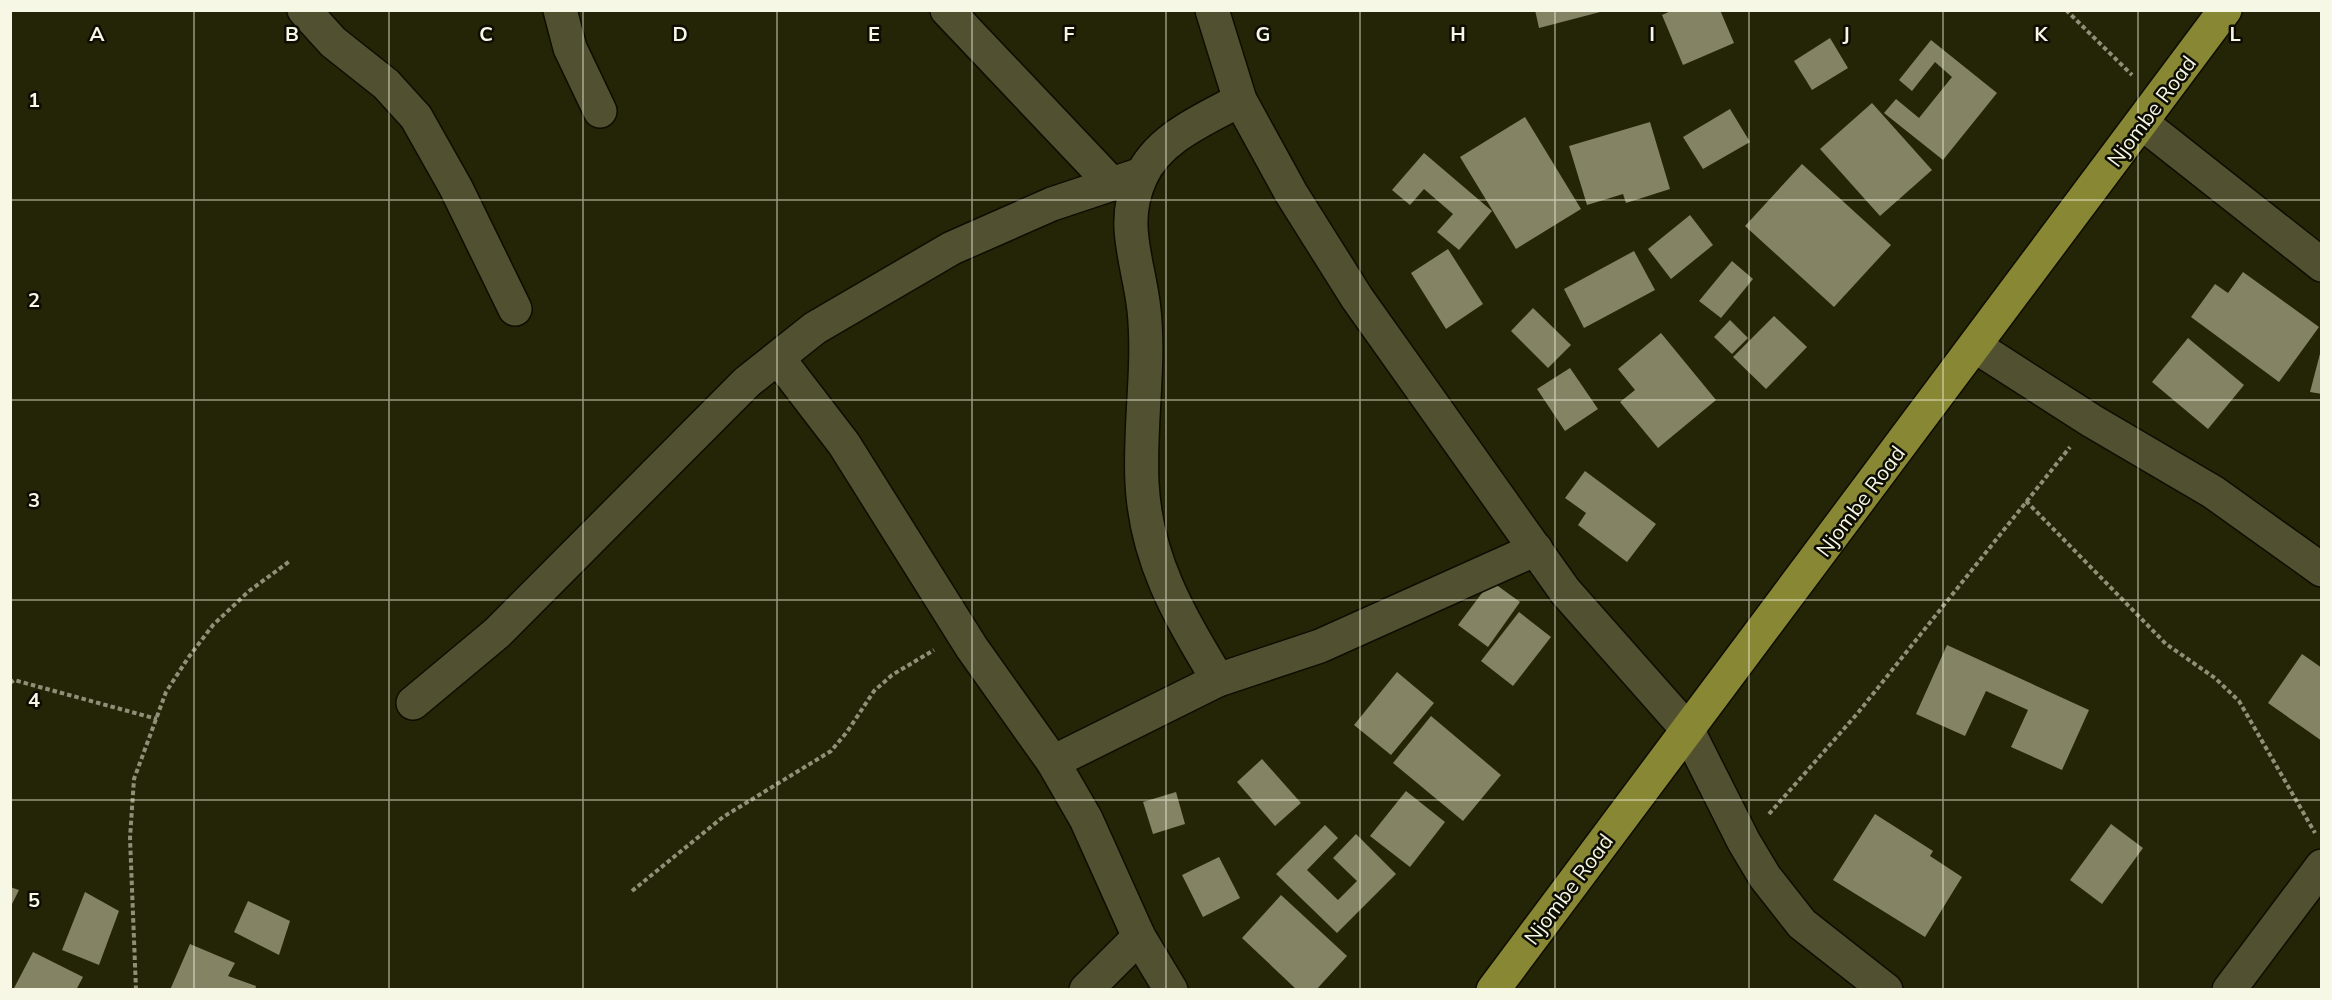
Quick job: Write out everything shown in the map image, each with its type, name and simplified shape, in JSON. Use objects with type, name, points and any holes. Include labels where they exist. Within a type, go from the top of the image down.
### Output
[{"type":"highway","name":"Njombe Road","points":[[1493,990],[2225,10]]},
{"type":"street","points":[[304,10],[333,42],[386,84],[416,117],[456,188],[515,309]]},
{"type":"street","points":[[560,10],[570,48],[600,111]]},
{"type":"street","points":[[947,10],[1127,179],[1130,229],[1144,311],[1142,483],[1146,519],[1156,564],[1174,606],[1218,680]]},
{"type":"street","points":[[1212,10],[1240,100],[1291,193],[1357,298],[1565,591],[1687,729],[1744,842],[1765,877],[1802,924],[1886,990]]},
{"type":"street","points":[[414,703],[497,633],[747,382],[815,328],[952,248],[1052,204],[1127,179],[1166,144],[1240,100]]},
{"type":"street","points":[[2150,112],[2322,265]]},
{"type":"street","points":[[1975,346],[2092,420],[2213,492],[2322,570]]},
{"type":"street","points":[[778,358],[844,444],[963,633],[1053,762],[1086,819],[1139,937],[1171,990]]},
{"type":"street","points":[[1053,762],[1218,680],[1320,646],[1536,549]]},
{"type":"street","points":[[2229,990],[2322,866]]},
{"type":"street","points":[[1086,990],[1139,937]]},
{"type":"path","points":[[2066,10],[2150,112]]},
{"type":"path","points":[[1744,842],[1857,714],[2092,420]]},
{"type":"path","points":[[2026,501],[2166,644],[2215,678],[2239,701],[2316,834]]},
{"type":"path","points":[[136,990],[130,838],[134,779],[166,692],[213,625],[249,591],[290,561]]},
{"type":"path","points":[[632,891],[723,817],[831,751],[847,732],[874,691],[892,675],[963,633]]},
{"type":"path","points":[[10,683],[14,680],[157,719]]},
{"type":"building","points":[[1535,10],[1604,10],[1604,11],[1539,28]]},
{"type":"building","points":[[1673,10],[1720,10],[1734,43],[1683,65],[1662,15]]},
{"type":"building","points":[[1830,38],[1848,68],[1812,90],[1794,61]]},
{"type":"building","points":[[1931,40],[1997,93],[1943,160],[1884,113],[1896,99],[1919,118],[1952,77],[1935,62],[1912,91],[1899,80]]},
{"type":"building","points":[[1872,103],[1932,170],[1880,216],[1820,149]]},
{"type":"building","points":[[1730,109],[1750,142],[1703,169],[1683,137]]},
{"type":"building","points":[[1525,117],[1581,209],[1516,249],[1460,157]]},
{"type":"building","points":[[1650,122],[1670,189],[1626,203],[1623,194],[1587,205],[1569,146]]},
{"type":"building","points":[[1424,153],[1492,211],[1459,250],[1437,232],[1453,214],[1424,189],[1410,205],[1392,190]]},
{"type":"building","points":[[1802,164],[1891,245],[1834,307],[1745,226]]},
{"type":"building","points":[[1690,215],[1713,245],[1671,279],[1648,249]]},
{"type":"building","points":[[1448,249],[1483,304],[1446,329],[1411,273]]},
{"type":"building","points":[[1634,251],[1655,290],[1584,328],[1564,289]]},
{"type":"building","points":[[1732,261],[1753,279],[1721,318],[1699,301]]},
{"type":"building","points":[[2243,272],[2319,327],[2279,382],[2191,317],[2215,284],[2228,293]]},
{"type":"building","points":[[1533,308],[1571,345],[1548,368],[1511,331]]},
{"type":"building","points":[[1774,316],[1807,347],[1766,389],[1733,357]]},
{"type":"building","points":[[1730,320],[1748,338],[1732,354],[1714,337]]},
{"type":"building","points":[[1661,333],[1716,400],[1658,448],[1620,402],[1635,390],[1618,369]]},
{"type":"building","points":[[2188,338],[2244,385],[2208,429],[2152,382]]},
{"type":"building","points":[[2322,346],[2322,394],[2310,392]]},
{"type":"building","points":[[1570,368],[1598,409],[1565,431],[1537,389]]},
{"type":"building","points":[[1585,471],[1656,524],[1627,562],[1578,525],[1586,513],[1565,498]]},
{"type":"building","points":[[1491,581],[1520,602],[1488,647],[1458,625]]},
{"type":"building","points":[[1519,612],[1551,637],[1513,686],[1481,661]]},
{"type":"building","points":[[1947,645],[2089,710],[2062,770],[2011,747],[2028,710],[1986,691],[1965,736],[1916,714]]},
{"type":"building","points":[[2302,654],[2322,668],[2322,741],[2268,703]]},
{"type":"building","points":[[1397,672],[1434,703],[1391,755],[1354,725]]},
{"type":"building","points":[[1431,716],[1501,775],[1463,821],[1393,763]]},
{"type":"building","points":[[1262,759],[1301,803],[1275,826],[1237,782]]},
{"type":"building","points":[[1406,791],[1445,822],[1410,867],[1370,836]]},
{"type":"building","points":[[1176,792],[1185,824],[1153,834],[1143,802]]},
{"type":"building","points":[[1875,814],[1933,851],[1930,856],[1962,877],[1925,937],[1833,880]]},
{"type":"building","points":[[2111,824],[2143,848],[2102,904],[2070,880]]},
{"type":"building","points":[[1325,825],[1338,838],[1307,870],[1338,900],[1357,881],[1333,858],[1356,834],[1396,874],[1337,933],[1276,874]]},
{"type":"building","points":[[1219,857],[1240,898],[1203,917],[1182,875]]},
{"type":"building","points":[[10,887],[19,890],[10,908]]},
{"type":"building","points":[[85,892],[119,911],[99,965],[62,950]]},
{"type":"building","points":[[1281,895],[1347,956],[1316,990],[1297,990],[1242,938]]},
{"type":"building","points":[[248,901],[290,921],[279,955],[234,932]]},
{"type":"building","points":[[190,944],[235,963],[228,976],[256,986],[255,990],[170,990]]},
{"type":"building","points":[[33,952],[83,977],[76,990],[13,990]]}]
